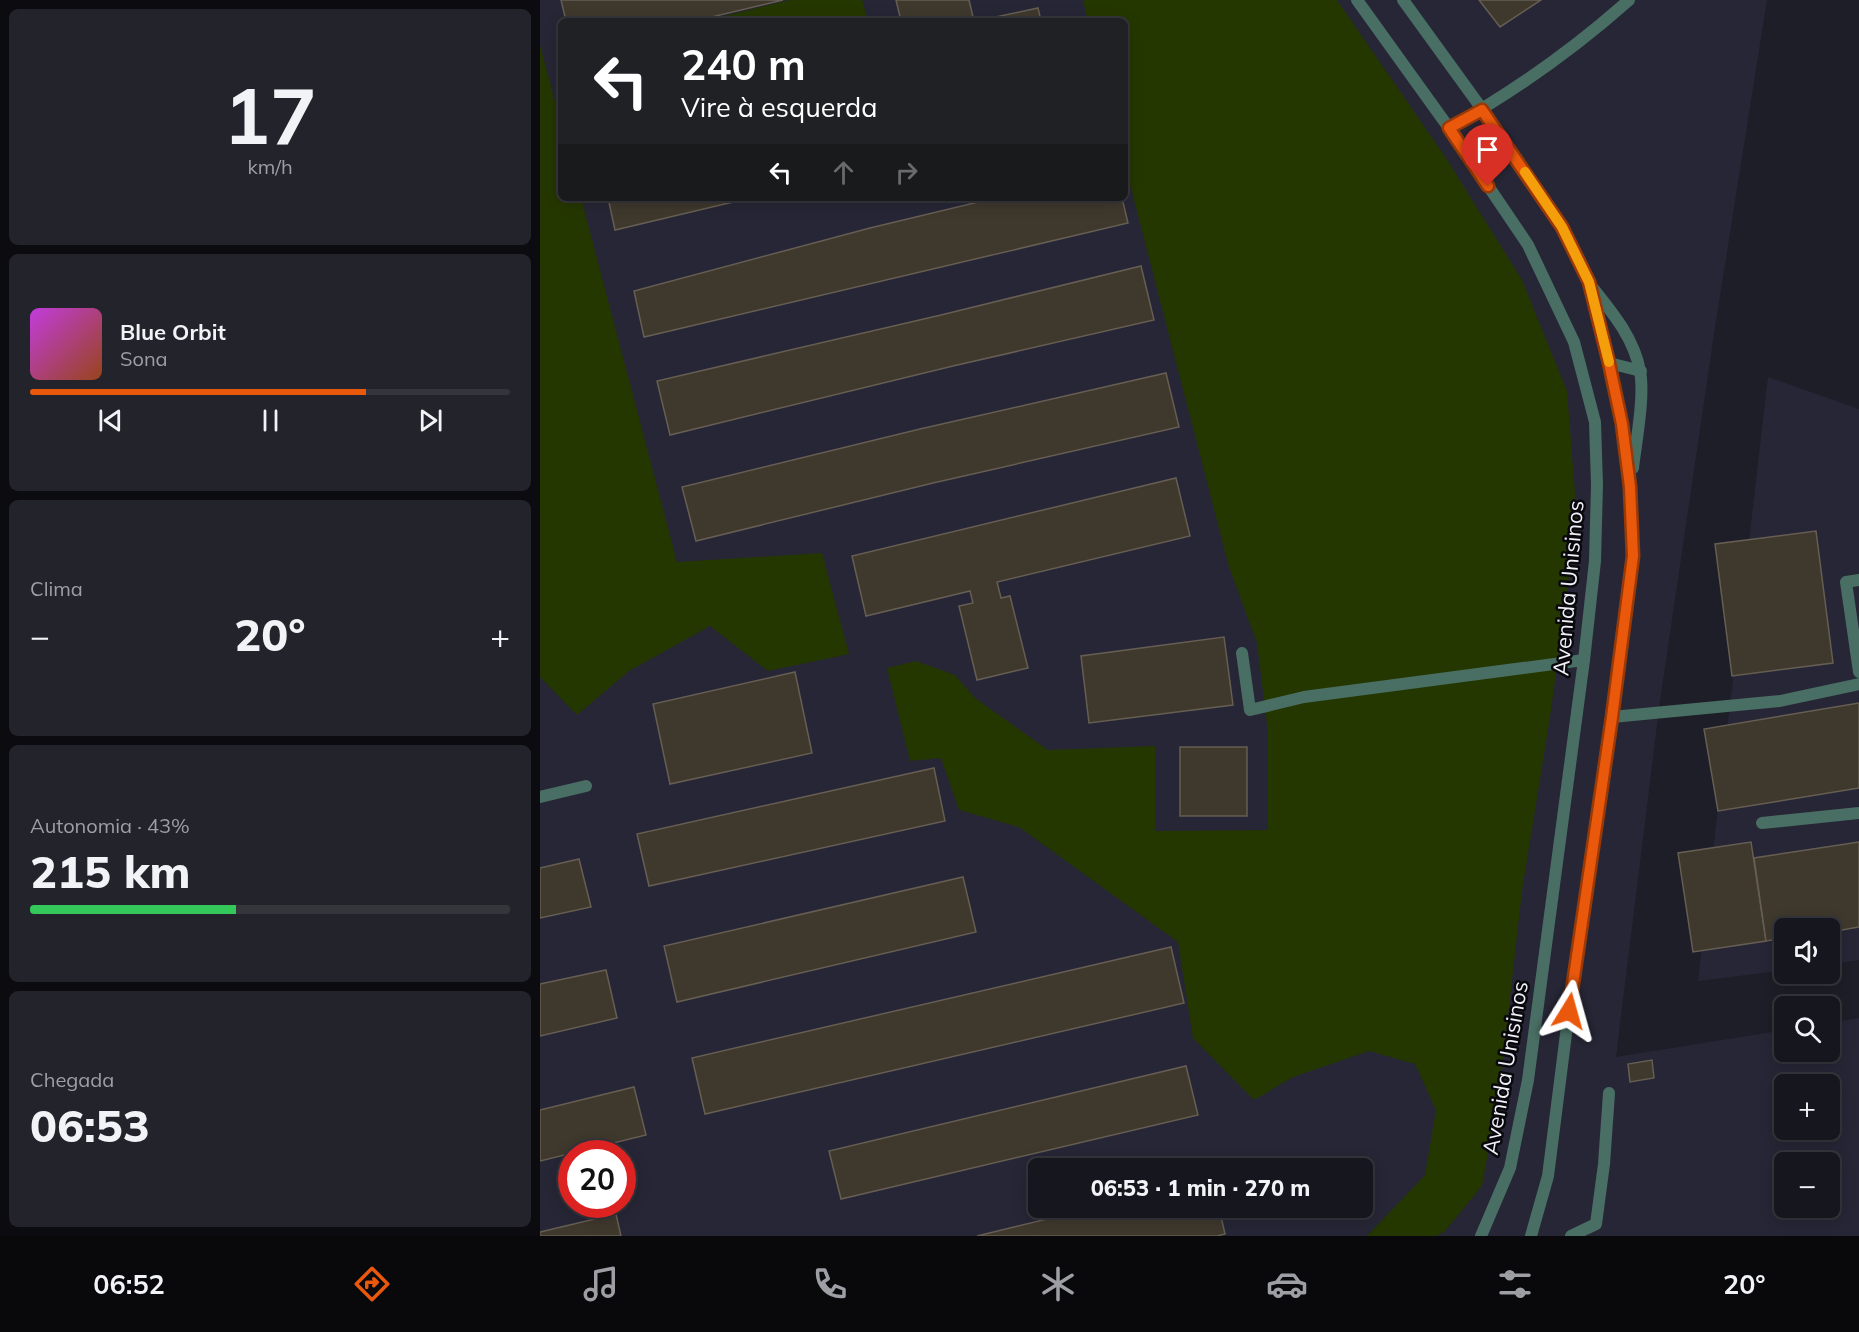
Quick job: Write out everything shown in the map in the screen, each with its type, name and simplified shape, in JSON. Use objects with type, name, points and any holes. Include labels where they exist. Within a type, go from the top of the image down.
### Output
[{"type":"lane","name":"Avenida Unisinos","points":[[1357,0],[1449,128],[1528,244],[1574,342],[1595,422],[1597,485],[1595,561],[1528,1080],[1510,1168],[1481,1236]]},
{"type":"lane","points":[[1403,0],[1562,227],[1589,282],[1627,333],[1641,371],[1640,405],[1630,487]]},
{"type":"lane","points":[[1449,128],[1482,110],[1535,75],[1606,21],[1629,0]]},
{"type":"lane","points":[[1531,1236],[1548,1176],[1567,1022],[1633,556],[1630,487],[1622,424],[1589,282]]},
{"type":"lane","points":[[1609,363],[1641,371]]},
{"type":"lane","points":[[1859,580],[1846,582],[1859,672]]},
{"type":"lane","points":[[1242,653],[1250,710],[1304,697],[1584,660]]},
{"type":"lane","points":[[1612,717],[1780,701],[1859,684]]},
{"type":"lane","points":[[540,797],[586,786]]},
{"type":"lane","points":[[1762,823],[1859,813]]},
{"type":"lane","points":[[1571,1236],[1596,1224],[1604,1164],[1609,1093]]},
{"type":"shaded area","points":[[540,0],[1767,0],[1716,321],[1660,701],[1616,1057],[1774,1032],[1774,1062],[1840,1062],[1840,1021],[1859,1018],[1859,1236],[540,1236]]},
{"type":"shaded area","points":[[1768,377],[1859,409],[1859,960],[1840,963],[1840,918],[1774,918],[1774,971],[1698,981]]},
{"type":"green space","points":[[790,0],[862,0],[867,18],[716,18]]},
{"type":"green space","points":[[1083,0],[1337,0],[1446,158],[1522,280],[1567,391],[1577,518],[1550,717],[1522,891],[1500,1086],[1482,1186],[1444,1232],[1436,1236],[1367,1236],[1425,1175],[1436,1110],[1415,1064],[1369,1051],[1293,1077],[1254,1100],[1193,1038],[1178,942],[1019,827],[959,810],[941,758],[910,761],[887,668],[916,661],[955,675],[975,698],[1048,750],[1155,746],[1155,831],[1268,830],[1268,732],[1257,643],[1229,567],[1128,177],[1128,18],[1087,18]]},
{"type":"green space","points":[[540,45],[558,113],[558,201],[582,201],[677,562],[822,553],[849,654],[768,671],[710,626],[629,671],[577,715],[540,677]]},
{"type":"building","points":[[561,0],[783,0],[708,18],[565,18]]},
{"type":"building","points":[[896,0],[969,0],[973,18],[900,18]]},
{"type":"building","points":[[1479,0],[1541,0],[1500,27]]},
{"type":"building","points":[[1038,8],[1040,18],[991,18]]},
{"type":"building","points":[[609,201],[737,201],[615,230]]},
{"type":"building","points":[[982,201],[1123,201],[1128,223],[644,337],[634,291],[870,228]]},
{"type":"building","points":[[1141,266],[1154,320],[670,435],[657,381]]},
{"type":"building","points":[[1166,373],[1179,427],[933,483],[696,541],[682,487],[920,429]]},
{"type":"building","points":[[1176,478],[1190,536],[997,582],[1001,598],[1010,596],[1028,668],[977,680],[959,606],[973,603],[970,591],[866,616],[852,556]]},
{"type":"building","points":[[1816,531],[1833,663],[1732,676],[1715,544]]},
{"type":"building","points":[[1224,637],[1233,705],[1089,723],[1081,656]]},
{"type":"building","points":[[795,672],[812,753],[670,784],[653,704]]},
{"type":"building","points":[[1859,703],[1859,788],[1718,811],[1704,729]]},
{"type":"building","points":[[1180,747],[1247,747],[1247,816],[1180,816]]},
{"type":"building","points":[[934,768],[945,821],[649,886],[637,834]]},
{"type":"building","points":[[1751,842],[1766,941],[1693,952],[1678,853]]},
{"type":"building","points":[[1859,842],[1859,927],[1840,930],[1840,918],[1774,918],[1774,940],[1766,941],[1754,858]]},
{"type":"building","points":[[579,859],[591,907],[540,918],[540,868]]},
{"type":"building","points":[[963,877],[976,932],[677,1002],[664,946]]},
{"type":"building","points":[[1171,947],[1184,1003],[705,1114],[692,1058]]},
{"type":"building","points":[[606,970],[617,1018],[540,1036],[540,984]]},
{"type":"building","points":[[1652,1060],[1654,1078],[1630,1082],[1628,1064]]},
{"type":"building","points":[[1186,1066],[1198,1115],[841,1199],[829,1151]]},
{"type":"building","points":[[634,1087],[646,1135],[626,1140],[558,1140],[558,1157],[540,1161],[540,1110]]},
{"type":"building","points":[[599,1218],[617,1218],[621,1236],[540,1236],[540,1232]]},
{"type":"building","points":[[1052,1218],[1221,1218],[1225,1234],[1217,1236],[977,1236]]},
{"type":"slow traffic","points":[[1525,172],[1562,227],[1589,282],[1609,362]]},
{"type":"route","points":[[1488,186],[1449,128],[1482,110],[1562,227],[1589,282],[1622,424],[1630,487],[1633,556],[1569,1011]]}]
